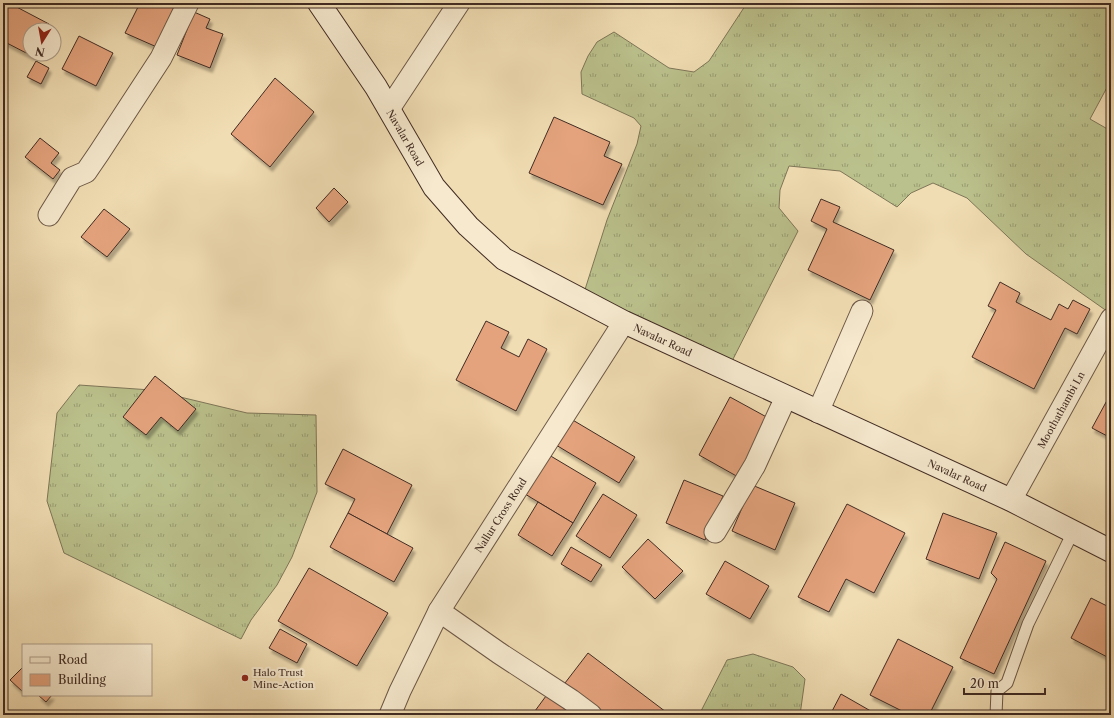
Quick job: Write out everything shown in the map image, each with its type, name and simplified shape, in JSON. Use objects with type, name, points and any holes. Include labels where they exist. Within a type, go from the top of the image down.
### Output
[{"type":"street","points":[[49,215],[72,178],[86,172],[95,159],[161,58],[188,3]]},
{"type":"street","name":"Navalar Road","points":[[319,3],[376,87],[434,187],[468,226],[504,259],[624,322],[1011,500],[1111,551]]},
{"type":"street","points":[[389,109],[459,3]]},
{"type":"street","points":[[818,412],[862,311]]},
{"type":"street","name":"Moothathambi Ln","points":[[1011,500],[1111,319]]},
{"type":"street","name":"Nallur Cross Road","points":[[390,715],[439,611],[624,322]]},
{"type":"street","points":[[715,532],[755,465],[786,397]]},
{"type":"street","points":[[439,611],[591,715]]},
{"type":"lane","points":[[996,715],[997,691],[1007,683],[1028,624],[1073,532]]},
{"type":"green space","points":[[747,3],[1111,3],[1111,80],[1090,119],[1111,131],[1111,314],[1026,254],[967,198],[933,183],[911,193],[897,207],[840,171],[789,166],[780,190],[779,208],[798,231],[728,369],[582,299],[607,220],[637,144],[641,126],[634,118],[582,94],[581,72],[588,56],[597,42],[614,32],[669,68],[694,72],[709,61]]},
{"type":"green space","points":[[79,385],[151,390],[247,413],[316,415],[317,492],[292,557],[277,585],[251,620],[241,639],[64,553],[47,501],[57,413]]},
{"type":"green space","points":[[753,654],[793,667],[805,679],[800,715],[699,715],[727,660]]},
{"type":"building","points":[[3,3],[9,3],[45,22],[22,22],[22,51],[3,41]]},
{"type":"building","points":[[140,3],[180,3],[159,48],[125,33]]},
{"type":"building","points":[[194,12],[210,19],[206,28],[223,34],[210,68],[177,55]]},
{"type":"building","points":[[79,36],[113,53],[96,86],[62,69]]},
{"type":"building","points":[[35,62],[49,68],[41,84],[27,77]]},
{"type":"building","points":[[275,78],[314,112],[270,167],[231,134]]},
{"type":"building","points":[[554,117],[610,142],[604,156],[622,164],[603,205],[529,173]]},
{"type":"building","points":[[40,138],[59,153],[51,163],[60,170],[53,179],[25,157]]},
{"type":"building","points":[[334,188],[348,202],[329,222],[316,208]]},
{"type":"building","points":[[821,199],[840,207],[833,222],[894,250],[870,300],[808,270],[827,229],[811,221]]},
{"type":"building","points":[[104,209],[130,229],[107,257],[81,237]]},
{"type":"building","points":[[1000,282],[1020,293],[1016,302],[1051,320],[1059,304],[1068,309],[1073,300],[1090,309],[1077,334],[1065,328],[1034,389],[972,357],[996,310],[988,306]]},
{"type":"building","points":[[486,321],[509,332],[501,348],[519,357],[528,339],[547,349],[516,411],[456,380]]},
{"type":"building","points":[[155,376],[196,409],[178,431],[161,417],[146,435],[123,417]]},
{"type":"building","points":[[1111,393],[1111,438],[1092,428]]},
{"type":"building","points":[[730,397],[772,420],[740,478],[699,455]]},
{"type":"building","points":[[571,419],[635,457],[619,483],[556,445]]},
{"type":"building","points":[[343,449],[412,485],[387,534],[348,513],[355,499],[325,484]]},
{"type":"building","points":[[549,455],[596,483],[573,523],[525,494]]},
{"type":"building","points":[[684,480],[723,496],[705,540],[666,523]]},
{"type":"building","points":[[752,485],[795,503],[775,550],[732,531]]},
{"type":"building","points":[[603,494],[637,515],[610,558],[576,536]]},
{"type":"building","points":[[538,502],[573,523],[552,556],[518,535]]},
{"type":"building","points":[[847,504],[905,533],[874,593],[846,579],[829,612],[798,597]]},
{"type":"building","points":[[348,513],[413,548],[394,582],[330,547]]},
{"type":"building","points":[[943,513],[997,533],[979,579],[926,559]]},
{"type":"building","points":[[648,539],[683,571],[655,599],[622,567]]},
{"type":"building","points":[[1005,542],[1046,561],[994,674],[960,658],[997,579],[991,573]]},
{"type":"building","points":[[571,547],[602,565],[591,582],[561,564]]},
{"type":"building","points":[[725,561],[769,586],[750,619],[706,594]]},
{"type":"building","points":[[309,568],[388,613],[357,666],[278,621]]},
{"type":"building","points":[[1091,598],[1111,608],[1111,659],[1071,638]]},
{"type":"building","points":[[280,629],[307,644],[297,663],[269,648]]},
{"type":"building","points":[[898,639],[953,667],[929,715],[910,715],[870,695]]},
{"type":"building","points":[[588,653],[670,715],[607,715],[565,683]]},
{"type":"building","points":[[22,668],[22,691],[10,680]]},
{"type":"building","points":[[841,694],[876,714],[876,715],[830,715]]},
{"type":"building","points":[[39,696],[51,696],[46,702]]},
{"type":"building","points":[[546,696],[574,715],[532,715]]},
{"type":"place","name":"Halo Trust Mine-Action","points":[[245,678]]}]
